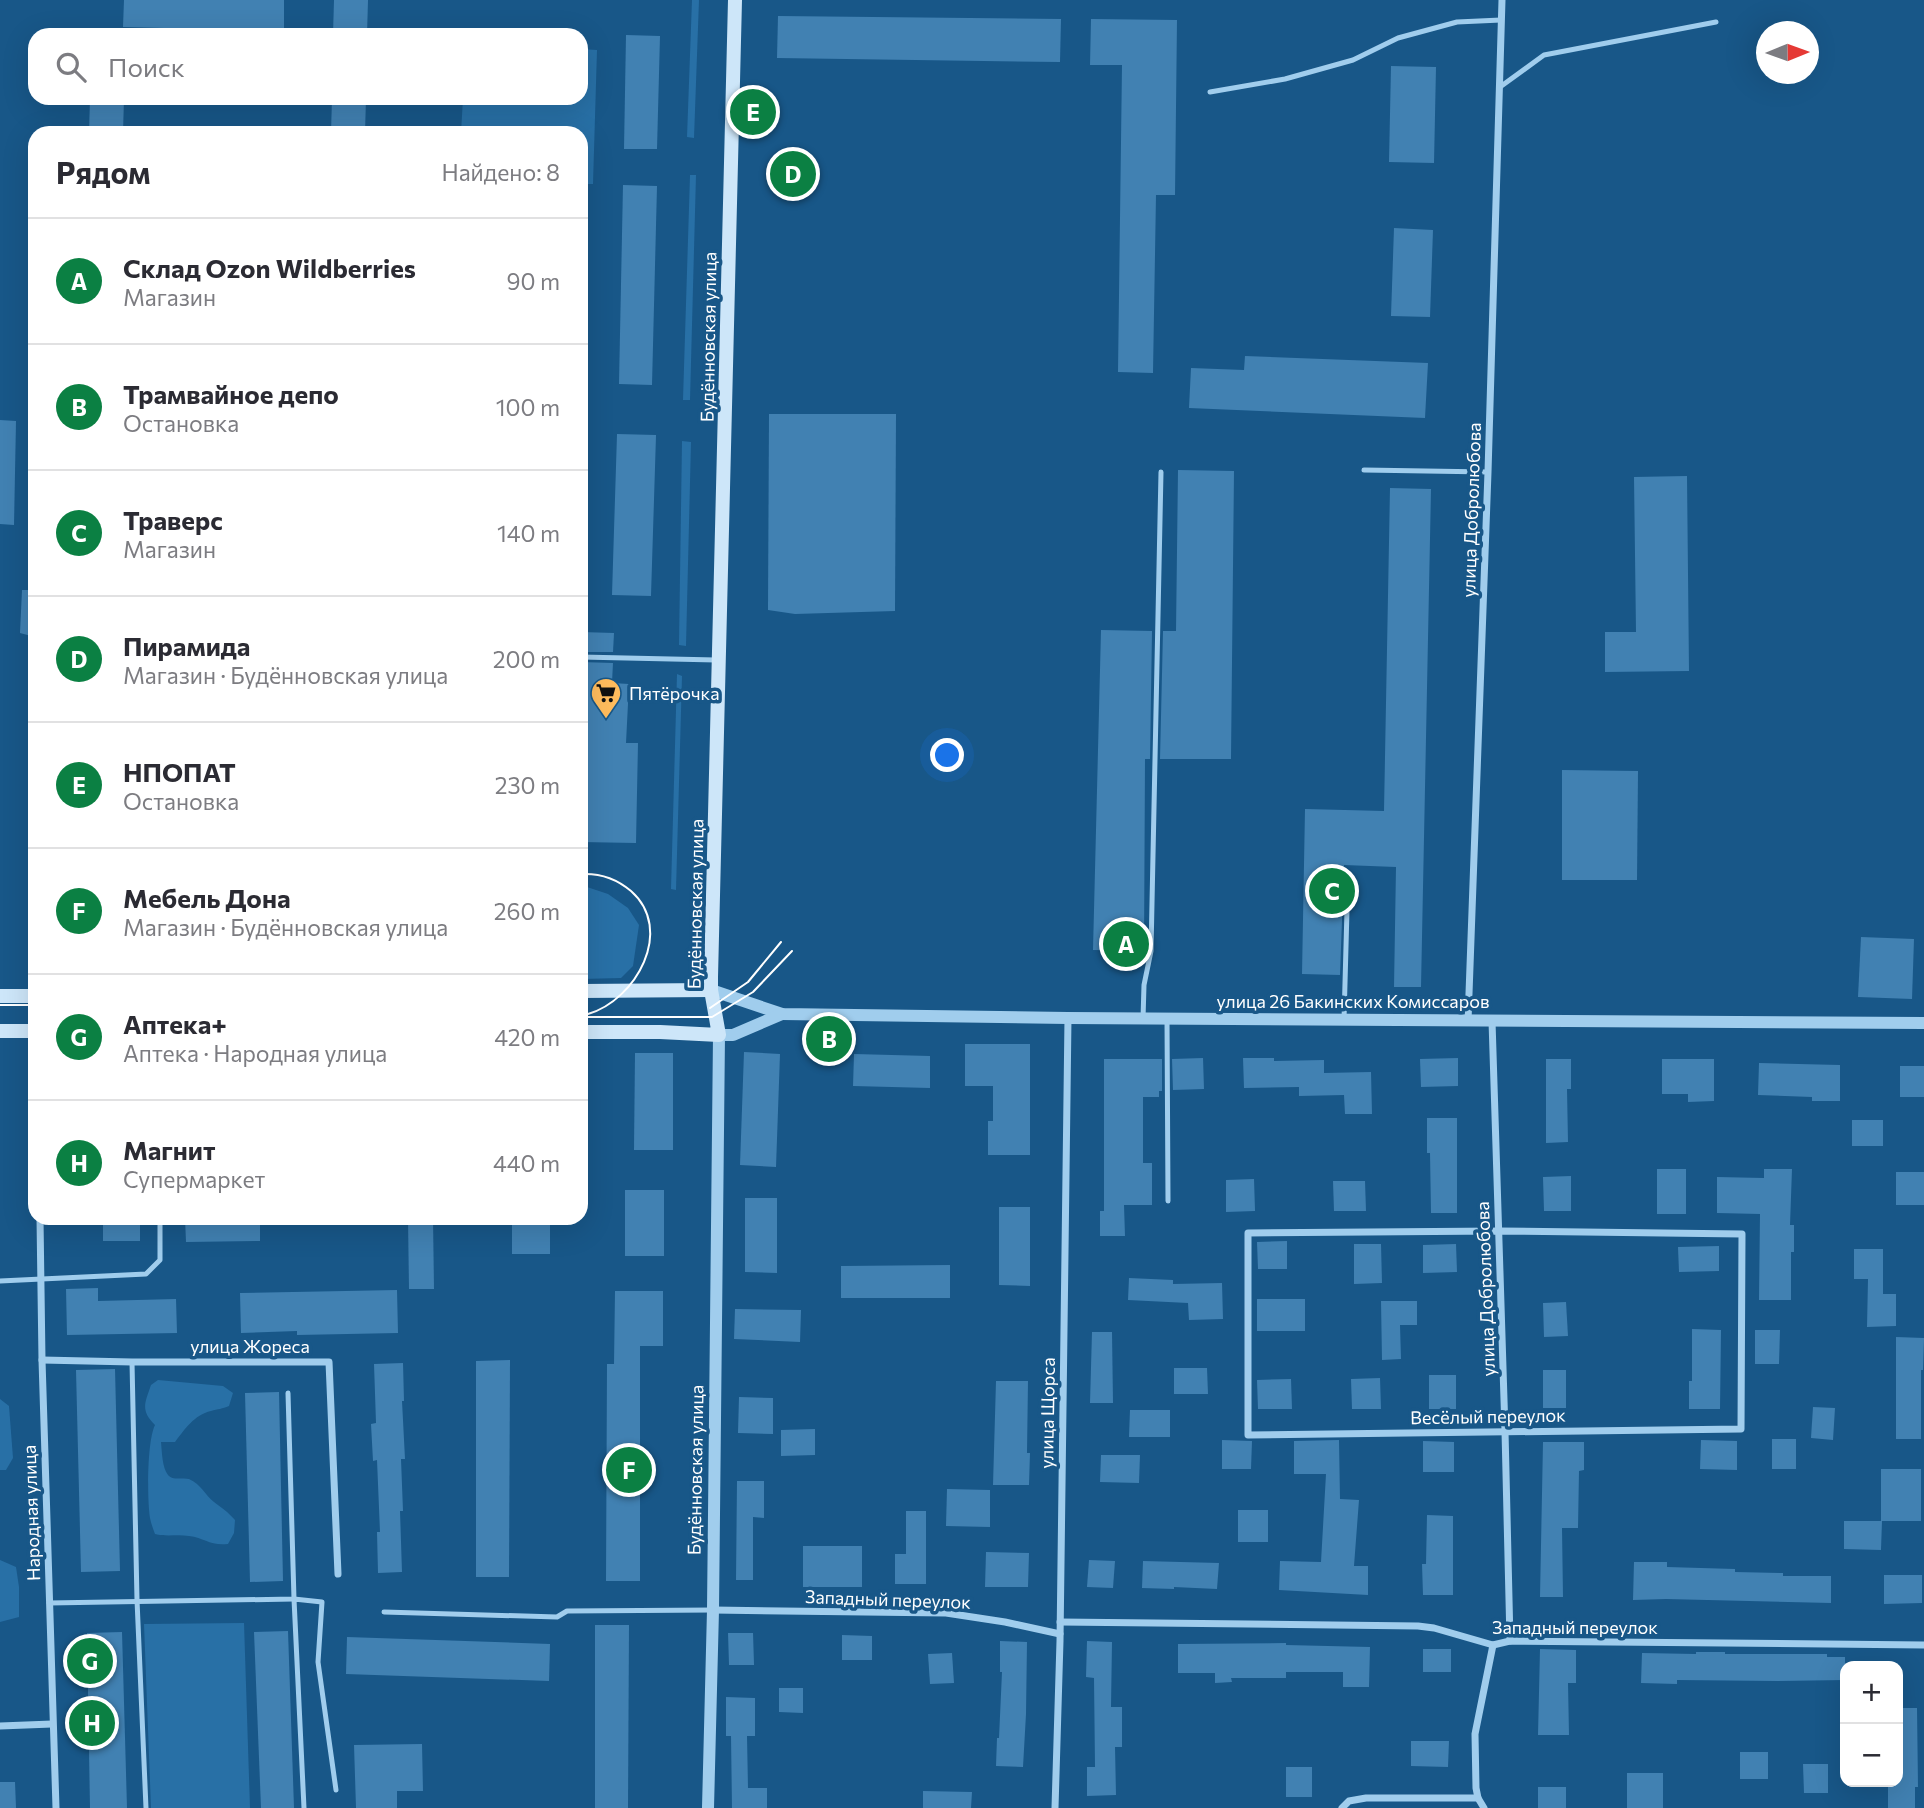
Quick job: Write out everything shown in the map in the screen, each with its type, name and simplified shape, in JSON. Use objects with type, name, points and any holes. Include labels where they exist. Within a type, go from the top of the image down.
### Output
[{"type":"main road","name":"Будённовская улица","points":[[719,1035],[711,990],[735,0]]},
{"type":"main road","name":"улица 26 Бакинских Комиссаров","points":[[588,991],[711,990]]},
{"type":"main road","points":[[0,996],[28,996]]},
{"type":"main road","points":[[0,1031],[28,1031]]},
{"type":"main road","name":"улица 26 Бакинских Комиссаров","points":[[588,1032],[719,1035]]},
{"type":"street","name":"улица Добролюбова","points":[[1468,1021],[1502,0]]},
{"type":"street","name":"улица 26 Бакинских Комиссаров","points":[[711,990],[782,1014],[1143,1019],[1924,1023]]},
{"type":"street","name":"улица 26 Бакинских Комиссаров","points":[[719,1035],[733,1035],[782,1014]]},
{"type":"street","name":"улица Щорса","points":[[1055,1808],[1060,1634],[1068,1018]]},
{"type":"street","name":"улица Добролюбова","points":[[1492,1021],[1510,1641]]},
{"type":"street","name":"Будённовская улица","points":[[708,1808],[713,1610],[719,1035]]},
{"type":"street","name":"Народная улица","points":[[40,1225],[56,1808]]},
{"type":"street","name":"Весёлый переулок","points":[[1499,1231],[1742,1234],[1741,1429],[1248,1435],[1248,1233],[1499,1231]]},
{"type":"street","name":"улица Жореса","points":[[42,1360],[329,1362],[338,1574]]},
{"type":"street","name":"Западный переулок","points":[[713,1610],[946,1613],[1060,1634]]},
{"type":"street","name":"Западный переулок","points":[[1060,1622],[1418,1626],[1493,1645],[1510,1641],[1924,1645]]},
{"type":"street","points":[[1484,1808],[1478,1798],[1475,1734],[1493,1645]]},
{"type":"street","points":[[0,1727],[52,1724]]},
{"type":"street","points":[[1342,1808],[1349,1801],[1366,1798],[1478,1798]]},
{"type":"lane","points":[[1210,92],[1285,79],[1353,60],[1398,38],[1457,22],[1501,20]]},
{"type":"lane","points":[[1500,88],[1544,55],[1716,22]]},
{"type":"lane","points":[[1364,470],[1488,472]]},
{"type":"lane","points":[[1143,1019],[1144,985],[1151,951],[1161,472]]},
{"type":"lane","points":[[588,657],[719,660]]},
{"type":"lane","points":[[1344,1020],[1348,873]]},
{"type":"lane","points":[[1167,1019],[1168,1201]]},
{"type":"lane","points":[[0,1281],[146,1273],[160,1260],[160,1225]]},
{"type":"lane","points":[[132,1362],[137,1600],[146,1808]]},
{"type":"lane","points":[[288,1393],[304,1808]]},
{"type":"lane","points":[[49,1603],[294,1599],[321,1602],[318,1662],[336,1790]]},
{"type":"lane","points":[[384,1612],[557,1617],[566,1611],[713,1610]]},
{"type":"shaded area","points":[[692,0],[699,0],[694,138],[687,137]]},
{"type":"shaded area","points":[[588,49],[597,50],[593,184],[588,184],[588,126],[461,126],[463,105],[588,105]]},
{"type":"shaded area","points":[[690,175],[696,175],[690,400],[683,400]]},
{"type":"shaded area","points":[[682,441],[691,442],[686,646],[679,645]]},
{"type":"shaded area","points":[[677,674],[682,676],[676,890],[671,889]]},
{"type":"shaded area","points":[[588,887],[608,894],[628,908],[639,925],[633,966],[621,978],[588,979]]},
{"type":"shaded area","points":[[158,1380],[223,1386],[233,1393],[229,1406],[200,1416],[190,1423],[175,1442],[161,1442],[163,1464],[168,1475],[193,1481],[235,1520],[234,1533],[228,1544],[217,1544],[189,1536],[155,1534],[150,1518],[148,1484],[150,1444],[155,1425],[147,1415],[145,1406],[151,1385]]},
{"type":"shaded area","points":[[0,1399],[9,1406],[13,1458],[6,1470],[0,1470]]},
{"type":"shaded area","points":[[0,1560],[16,1567],[19,1617],[0,1622]]},
{"type":"shaded area","points":[[244,1623],[250,1808],[151,1808],[144,1624]]},
{"type":"building","points":[[124,0],[284,0],[284,28],[123,27]]},
{"type":"building","points":[[334,0],[368,0],[367,28],[333,28]]},
{"type":"building","points":[[778,16],[1061,19],[1060,62],[777,58]]},
{"type":"building","points":[[1091,19],[1177,20],[1175,195],[1156,195],[1153,373],[1118,372],[1122,65],[1090,65]]},
{"type":"building","points":[[626,35],[660,36],[657,149],[624,149]]},
{"type":"building","points":[[1391,66],[1436,67],[1434,163],[1389,162]]},
{"type":"building","points":[[90,105],[124,105],[123,126],[89,126]]},
{"type":"building","points":[[332,105],[366,105],[365,126],[331,126]]},
{"type":"building","points":[[623,185],[657,186],[652,385],[619,384]]},
{"type":"building","points":[[1394,228],[1433,230],[1430,317],[1391,316]]},
{"type":"building","points":[[1245,356],[1428,363],[1425,418],[1189,408],[1191,368],[1244,370]]},
{"type":"building","points":[[769,414],[896,414],[895,611],[795,614],[768,610]]},
{"type":"building","points":[[0,420],[16,421],[14,525],[0,524]]},
{"type":"building","points":[[617,434],[656,435],[651,596],[612,595]]},
{"type":"building","points":[[1178,470],[1234,471],[1231,759],[1160,759],[1163,631],[1176,631]]},
{"type":"building","points":[[1687,476],[1689,671],[1605,672],[1605,632],[1636,632],[1634,477]]},
{"type":"building","points":[[1390,488],[1431,489],[1421,987],[1394,987],[1396,867],[1344,865],[1340,975],[1302,974],[1305,809],[1384,811]]},
{"type":"building","points":[[22,590],[28,590],[28,635],[20,633]]},
{"type":"building","points":[[1101,630],[1152,631],[1150,759],[1145,759],[1144,951],[1093,950]]},
{"type":"building","points":[[588,632],[614,633],[613,652],[588,652]]},
{"type":"building","points":[[588,662],[613,663],[612,683],[629,684],[626,743],[638,743],[636,843],[588,842]]},
{"type":"building","points":[[1562,770],[1638,771],[1637,880],[1562,880]]},
{"type":"building","points":[[1861,937],[1914,939],[1912,999],[1858,997]]},
{"type":"building","points":[[965,1044],[1030,1044],[1030,1155],[988,1155],[988,1121],[993,1121],[993,1086],[965,1086]]},
{"type":"building","points":[[744,1052],[780,1054],[776,1167],[740,1165]]},
{"type":"building","points":[[635,1053],[673,1053],[673,1150],[634,1150]]},
{"type":"building","points":[[854,1054],[930,1056],[930,1088],[853,1086]]},
{"type":"building","points":[[1203,1058],[1204,1089],[1173,1090],[1172,1059]]},
{"type":"building","points":[[1243,1058],[1274,1058],[1274,1061],[1324,1060],[1324,1073],[1371,1072],[1372,1114],[1345,1114],[1344,1095],[1299,1096],[1299,1087],[1244,1088]]},
{"type":"building","points":[[1458,1058],[1458,1086],[1421,1087],[1420,1059]]},
{"type":"building","points":[[1104,1059],[1162,1059],[1162,1091],[1159,1091],[1159,1097],[1143,1097],[1143,1163],[1152,1163],[1152,1205],[1124,1205],[1125,1236],[1100,1236],[1100,1211],[1104,1211]]},
{"type":"building","points":[[1546,1059],[1571,1059],[1571,1089],[1567,1089],[1568,1142],[1546,1143]]},
{"type":"building","points":[[1662,1059],[1714,1059],[1714,1101],[1688,1102],[1688,1094],[1662,1094]]},
{"type":"building","points":[[1759,1063],[1840,1065],[1840,1101],[1758,1095]]},
{"type":"building","points":[[1900,1066],[1924,1066],[1924,1097],[1900,1097]]},
{"type":"building","points":[[1427,1118],[1457,1118],[1457,1213],[1431,1213]]},
{"type":"building","points":[[1852,1120],[1883,1120],[1883,1146],[1852,1146]]},
{"type":"building","points":[[1657,1169],[1686,1169],[1686,1214],[1657,1214]]},
{"type":"building","points":[[1764,1169],[1792,1169],[1790,1225],[1794,1225],[1794,1252],[1791,1252],[1791,1300],[1759,1300],[1760,1214],[1717,1213],[1717,1177],[1764,1178]]},
{"type":"building","points":[[1896,1172],[1924,1172],[1924,1205],[1896,1205]]},
{"type":"building","points":[[1571,1176],[1571,1211],[1544,1211],[1543,1177]]},
{"type":"building","points":[[1254,1179],[1255,1211],[1226,1212],[1226,1180]]},
{"type":"building","points":[[1333,1181],[1365,1181],[1366,1211],[1334,1211]]},
{"type":"building","points":[[625,1190],[664,1190],[664,1256],[625,1256]]},
{"type":"building","points":[[745,1198],[777,1198],[777,1273],[745,1272]]},
{"type":"building","points":[[999,1207],[1030,1207],[1030,1286],[999,1285]]},
{"type":"building","points":[[103,1225],[140,1225],[140,1241],[103,1241]]},
{"type":"building","points":[[185,1225],[260,1225],[260,1241],[186,1242]]},
{"type":"building","points":[[408,1225],[433,1225],[434,1289],[409,1289]]},
{"type":"building","points":[[512,1225],[550,1225],[550,1254],[512,1254]]},
{"type":"building","points":[[1287,1241],[1287,1269],[1258,1269],[1257,1242]]},
{"type":"building","points":[[1354,1244],[1381,1244],[1382,1283],[1354,1284]]},
{"type":"building","points":[[1456,1244],[1457,1272],[1423,1273],[1423,1245]]},
{"type":"building","points":[[1719,1246],[1719,1271],[1679,1272],[1678,1247]]},
{"type":"building","points":[[1854,1249],[1883,1249],[1883,1294],[1896,1294],[1896,1326],[1867,1327],[1868,1279],[1854,1279]]},
{"type":"building","points":[[950,1265],[950,1298],[841,1298],[841,1266]]},
{"type":"building","points":[[1129,1278],[1173,1280],[1173,1284],[1222,1283],[1223,1319],[1189,1320],[1188,1303],[1128,1300]]},
{"type":"building","points":[[98,1288],[98,1301],[176,1299],[177,1333],[67,1335],[66,1289]]},
{"type":"building","points":[[397,1290],[398,1333],[241,1333],[240,1293]]},
{"type":"building","points":[[615,1291],[663,1291],[663,1346],[640,1346],[640,1581],[606,1581],[607,1364],[614,1364]]},
{"type":"building","points":[[1257,1299],[1305,1299],[1305,1331],[1257,1331]]},
{"type":"building","points":[[1381,1301],[1417,1301],[1417,1325],[1400,1325],[1401,1359],[1382,1360]]},
{"type":"building","points":[[1566,1302],[1568,1336],[1544,1337],[1543,1303]]},
{"type":"building","points":[[735,1309],[801,1310],[800,1342],[734,1339]]},
{"type":"building","points":[[1692,1329],[1721,1330],[1720,1409],[1689,1409]]},
{"type":"building","points":[[1755,1330],[1780,1330],[1779,1364],[1755,1364]]},
{"type":"building","points":[[1092,1332],[1112,1332],[1113,1403],[1090,1403]]},
{"type":"building","points":[[1896,1337],[1924,1338],[1921,1439],[1896,1439]]},
{"type":"building","points":[[510,1360],[509,1577],[476,1577],[476,1361]]},
{"type":"building","points":[[403,1363],[405,1459],[401,1459],[402,1572],[378,1573],[377,1532],[380,1532],[377,1460],[373,1461],[371,1424],[376,1423],[374,1364]]},
{"type":"building","points":[[1174,1368],[1207,1368],[1208,1394],[1174,1394]]},
{"type":"building","points":[[115,1369],[120,1571],[81,1572],[76,1370]]},
{"type":"building","points":[[1543,1370],[1566,1370],[1566,1408],[1543,1408]]},
{"type":"building","points":[[1429,1375],[1456,1375],[1456,1409],[1429,1409]]},
{"type":"building","points":[[1380,1378],[1381,1409],[1352,1409],[1351,1379]]},
{"type":"building","points":[[1291,1379],[1292,1409],[1258,1409],[1257,1380]]},
{"type":"building","points":[[996,1381],[1028,1381],[1029,1485],[993,1485]]},
{"type":"building","points":[[279,1392],[283,1581],[250,1582],[245,1393]]},
{"type":"building","points":[[739,1397],[773,1398],[773,1434],[738,1433]]},
{"type":"building","points":[[1813,1407],[1835,1408],[1833,1440],[1811,1438]]},
{"type":"building","points":[[1130,1410],[1170,1410],[1170,1437],[1129,1437]]},
{"type":"building","points":[[815,1429],[815,1455],[781,1456],[781,1430]]},
{"type":"building","points":[[1772,1439],[1796,1439],[1796,1469],[1772,1469]]},
{"type":"building","points":[[1222,1440],[1252,1441],[1251,1469],[1222,1469]]},
{"type":"building","points":[[1339,1440],[1340,1499],[1359,1500],[1354,1566],[1368,1566],[1368,1595],[1279,1590],[1280,1561],[1321,1562],[1326,1474],[1294,1474],[1294,1441]]},
{"type":"building","points":[[1701,1440],[1737,1441],[1737,1470],[1700,1469]]},
{"type":"building","points":[[1423,1441],[1454,1442],[1454,1472],[1423,1472]]},
{"type":"building","points":[[1543,1442],[1584,1442],[1584,1470],[1579,1471],[1578,1528],[1562,1528],[1563,1597],[1540,1597]]},
{"type":"building","points":[[1101,1455],[1140,1455],[1139,1483],[1100,1482]]},
{"type":"building","points":[[1881,1469],[1921,1469],[1921,1521],[1881,1521]]},
{"type":"building","points":[[737,1481],[764,1481],[764,1518],[753,1517],[753,1580],[736,1580]]},
{"type":"building","points":[[947,1489],[990,1490],[990,1527],[946,1526]]},
{"type":"building","points":[[1238,1510],[1268,1510],[1268,1542],[1238,1542]]},
{"type":"building","points":[[906,1511],[926,1511],[926,1584],[895,1584],[895,1554],[906,1554]]},
{"type":"building","points":[[1427,1515],[1453,1516],[1453,1595],[1423,1595],[1422,1564],[1426,1564]]},
{"type":"building","points":[[1844,1521],[1882,1521],[1881,1550],[1844,1549]]},
{"type":"building","points":[[803,1546],[862,1546],[862,1587],[803,1587]]},
{"type":"building","points":[[986,1552],[1029,1553],[1028,1587],[985,1587]]},
{"type":"building","points":[[1089,1560],[1115,1561],[1113,1588],[1087,1587]]},
{"type":"building","points":[[1143,1561],[1219,1563],[1217,1589],[1142,1588]]},
{"type":"building","points":[[1634,1562],[1667,1562],[1667,1567],[1735,1569],[1735,1572],[1783,1573],[1783,1576],[1831,1576],[1831,1603],[1633,1600]]},
{"type":"building","points":[[1884,1575],[1922,1575],[1922,1603],[1884,1604]]},
{"type":"building","points":[[595,1625],[629,1625],[628,1808],[595,1808]]},
{"type":"building","points":[[288,1631],[294,1808],[261,1808],[254,1632]]},
{"type":"building","points":[[122,1632],[127,1808],[90,1808],[87,1633]]},
{"type":"building","points":[[728,1633],[753,1633],[754,1665],[729,1665]]},
{"type":"building","points":[[842,1635],[872,1636],[872,1660],[842,1660]]},
{"type":"building","points":[[347,1637],[550,1644],[549,1681],[346,1674]]},
{"type":"building","points":[[1000,1641],[1027,1642],[1023,1767],[996,1766],[1002,1672]]},
{"type":"building","points":[[1087,1641],[1112,1642],[1111,1707],[1122,1707],[1122,1747],[1115,1747],[1116,1795],[1087,1796],[1087,1767],[1095,1767],[1094,1678],[1086,1677]]},
{"type":"building","points":[[1286,1643],[1370,1647],[1369,1687],[1343,1687],[1343,1672],[1286,1672],[1286,1678],[1231,1678],[1232,1682],[1215,1683],[1215,1673],[1178,1673],[1178,1644]]},
{"type":"building","points":[[1423,1649],[1451,1649],[1451,1672],[1423,1672]]},
{"type":"building","points":[[1540,1649],[1576,1650],[1576,1683],[1568,1683],[1569,1735],[1538,1735]]},
{"type":"building","points":[[952,1653],[954,1683],[930,1684],[928,1654]]},
{"type":"building","points":[[1642,1653],[1827,1654],[1827,1657],[1845,1657],[1845,1661],[1840,1661],[1840,1680],[1677,1680],[1677,1684],[1641,1683]]},
{"type":"building","points":[[779,1688],[803,1688],[803,1713],[779,1712]]},
{"type":"building","points":[[726,1697],[755,1698],[755,1736],[747,1736],[748,1788],[767,1788],[767,1808],[732,1808],[731,1736],[726,1736]]},
{"type":"building","points":[[1903,1708],[1917,1708],[1918,1787],[1915,1787],[1915,1808],[1888,1808],[1888,1787],[1903,1787]]},
{"type":"building","points":[[1411,1741],[1449,1741],[1448,1767],[1411,1766]]},
{"type":"building","points":[[422,1744],[423,1791],[397,1791],[397,1808],[356,1808],[354,1745]]},
{"type":"building","points":[[1740,1752],[1768,1752],[1768,1779],[1740,1779]]},
{"type":"building","points":[[1803,1764],[1828,1764],[1828,1793],[1804,1793]]},
{"type":"building","points":[[1286,1767],[1312,1767],[1312,1797],[1286,1797]]},
{"type":"building","points":[[1627,1773],[1663,1773],[1663,1808],[1627,1808]]},
{"type":"building","points":[[0,1782],[15,1782],[16,1808],[0,1808]]},
{"type":"building","points":[[1538,1787],[1566,1787],[1566,1808],[1538,1808]]},
{"type":"building","points":[[923,1791],[972,1792],[971,1808],[923,1808]]},
{"type":"tram line","points":[[588,874],[614,880],[631,891],[644,907],[650,925],[644,962],[634,979],[621,994],[588,1014]]},
{"type":"tram line","points":[[710,1008],[748,982],[781,942]]},
{"type":"tram line","points":[[588,1017],[712,1017],[753,992],[792,951]]},
{"type":"tram line","points":[[0,1005],[28,1005]]},
{"type":"place","name":"НПОПАТ","points":[[753,112]]},
{"type":"place","name":"Пирамида","points":[[793,174]]},
{"type":"place","name":"Пятёрочка","points":[[606,720]]},
{"type":"place","name":"Траверс","points":[[1332,891]]},
{"type":"place","name":"Склад Ozon Wildberries","points":[[1126,944]]},
{"type":"place","name":"Трамвайное депо","points":[[829,1039]]},
{"type":"place","name":"Мебель Дона","points":[[629,1470]]},
{"type":"place","name":"Аптека+","points":[[90,1661]]},
{"type":"place","name":"Магнит","points":[[92,1723]]}]
